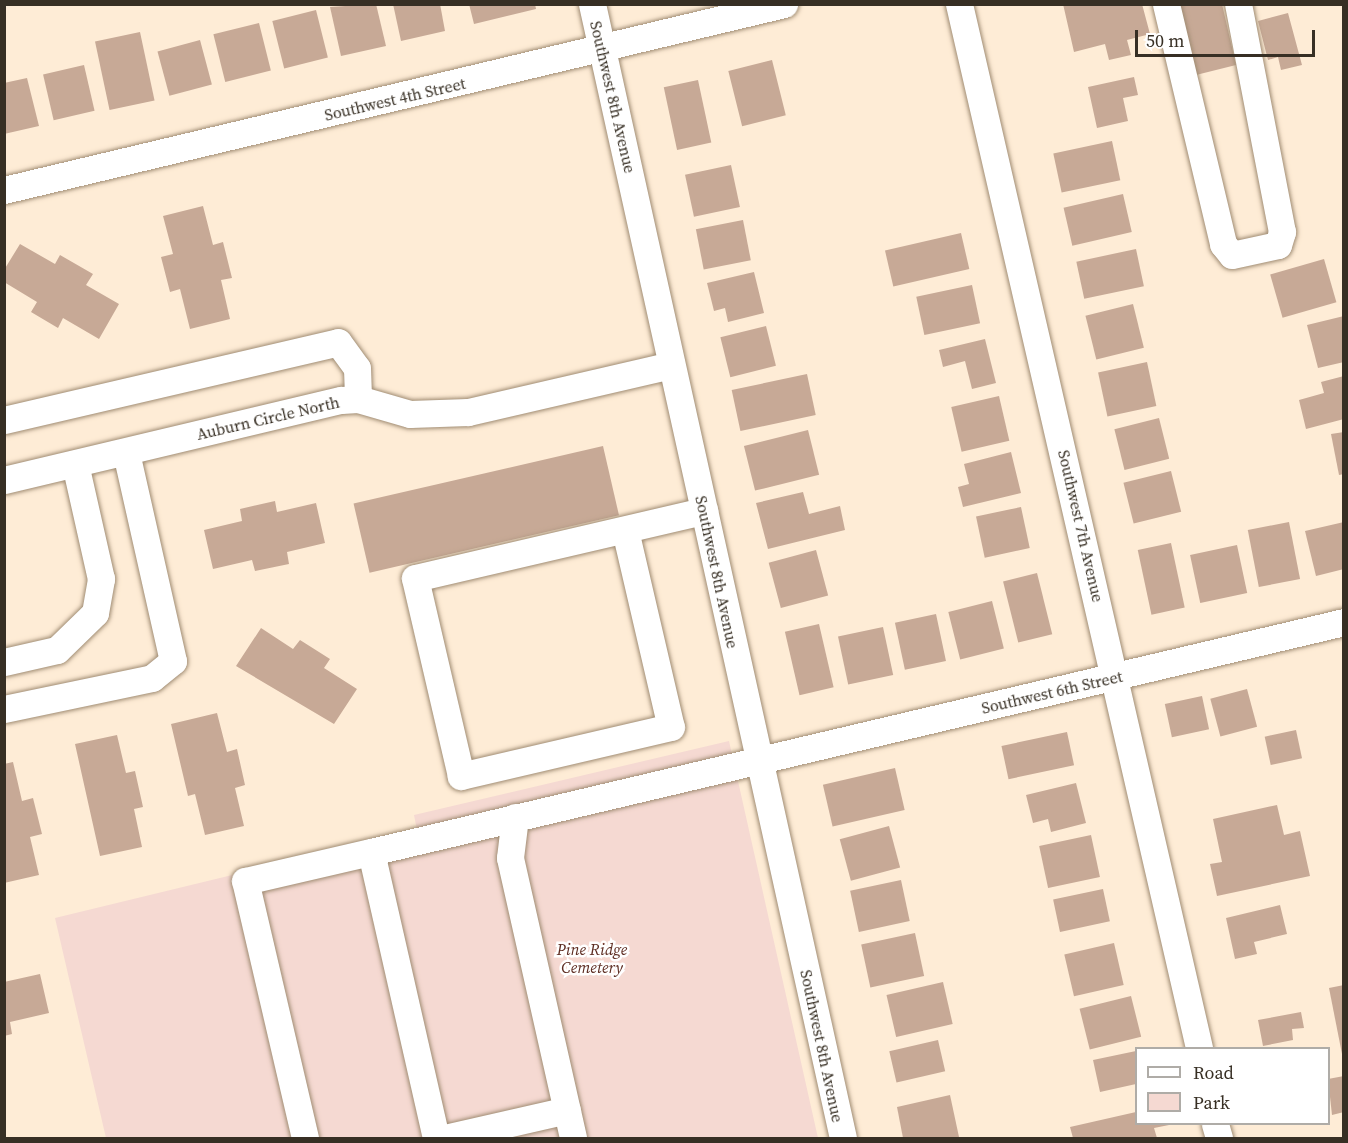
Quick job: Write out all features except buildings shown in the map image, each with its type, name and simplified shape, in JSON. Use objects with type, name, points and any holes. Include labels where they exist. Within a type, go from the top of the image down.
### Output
[{"type":"street","name":"Southwest 8th Avenue","points":[[592,4],[843,1138]]},
{"type":"street","name":"Southwest 7th Avenue","points":[[959,4],[1116,678],[1199,1047]]},
{"type":"street","points":[[1166,4],[1223,244],[1232,255],[1278,245],[1282,232],[1238,4]]},
{"type":"street","name":"Southwest 4th Street","points":[[4,190],[578,56],[602,46],[780,5]]},
{"type":"street","points":[[4,420],[338,342],[357,368],[358,399]]},
{"type":"street","name":"Auburn Circle North","points":[[4,480],[358,399],[410,414],[468,412],[671,365]]},
{"type":"street","points":[[4,709],[152,678],[173,661],[126,452]]},
{"type":"street","points":[[4,662],[57,650],[94,613],[101,579],[75,464]]},
{"type":"street","points":[[625,530],[671,727],[461,776],[415,578],[704,511]]},
{"type":"street","name":"Southwest 6th Street","points":[[305,1138],[245,881],[758,757],[1116,678],[1344,622]]},
{"type":"street","points":[[514,817],[510,858],[573,1138]]},
{"type":"street","points":[[371,852],[436,1138]]},
{"type":"street","points":[[445,1138],[567,1110]]},
{"type":"green space","name":"Pine Ridge Cemetery","points":[[729,741],[818,1138],[106,1138],[55,918],[417,830],[414,815]]}]
